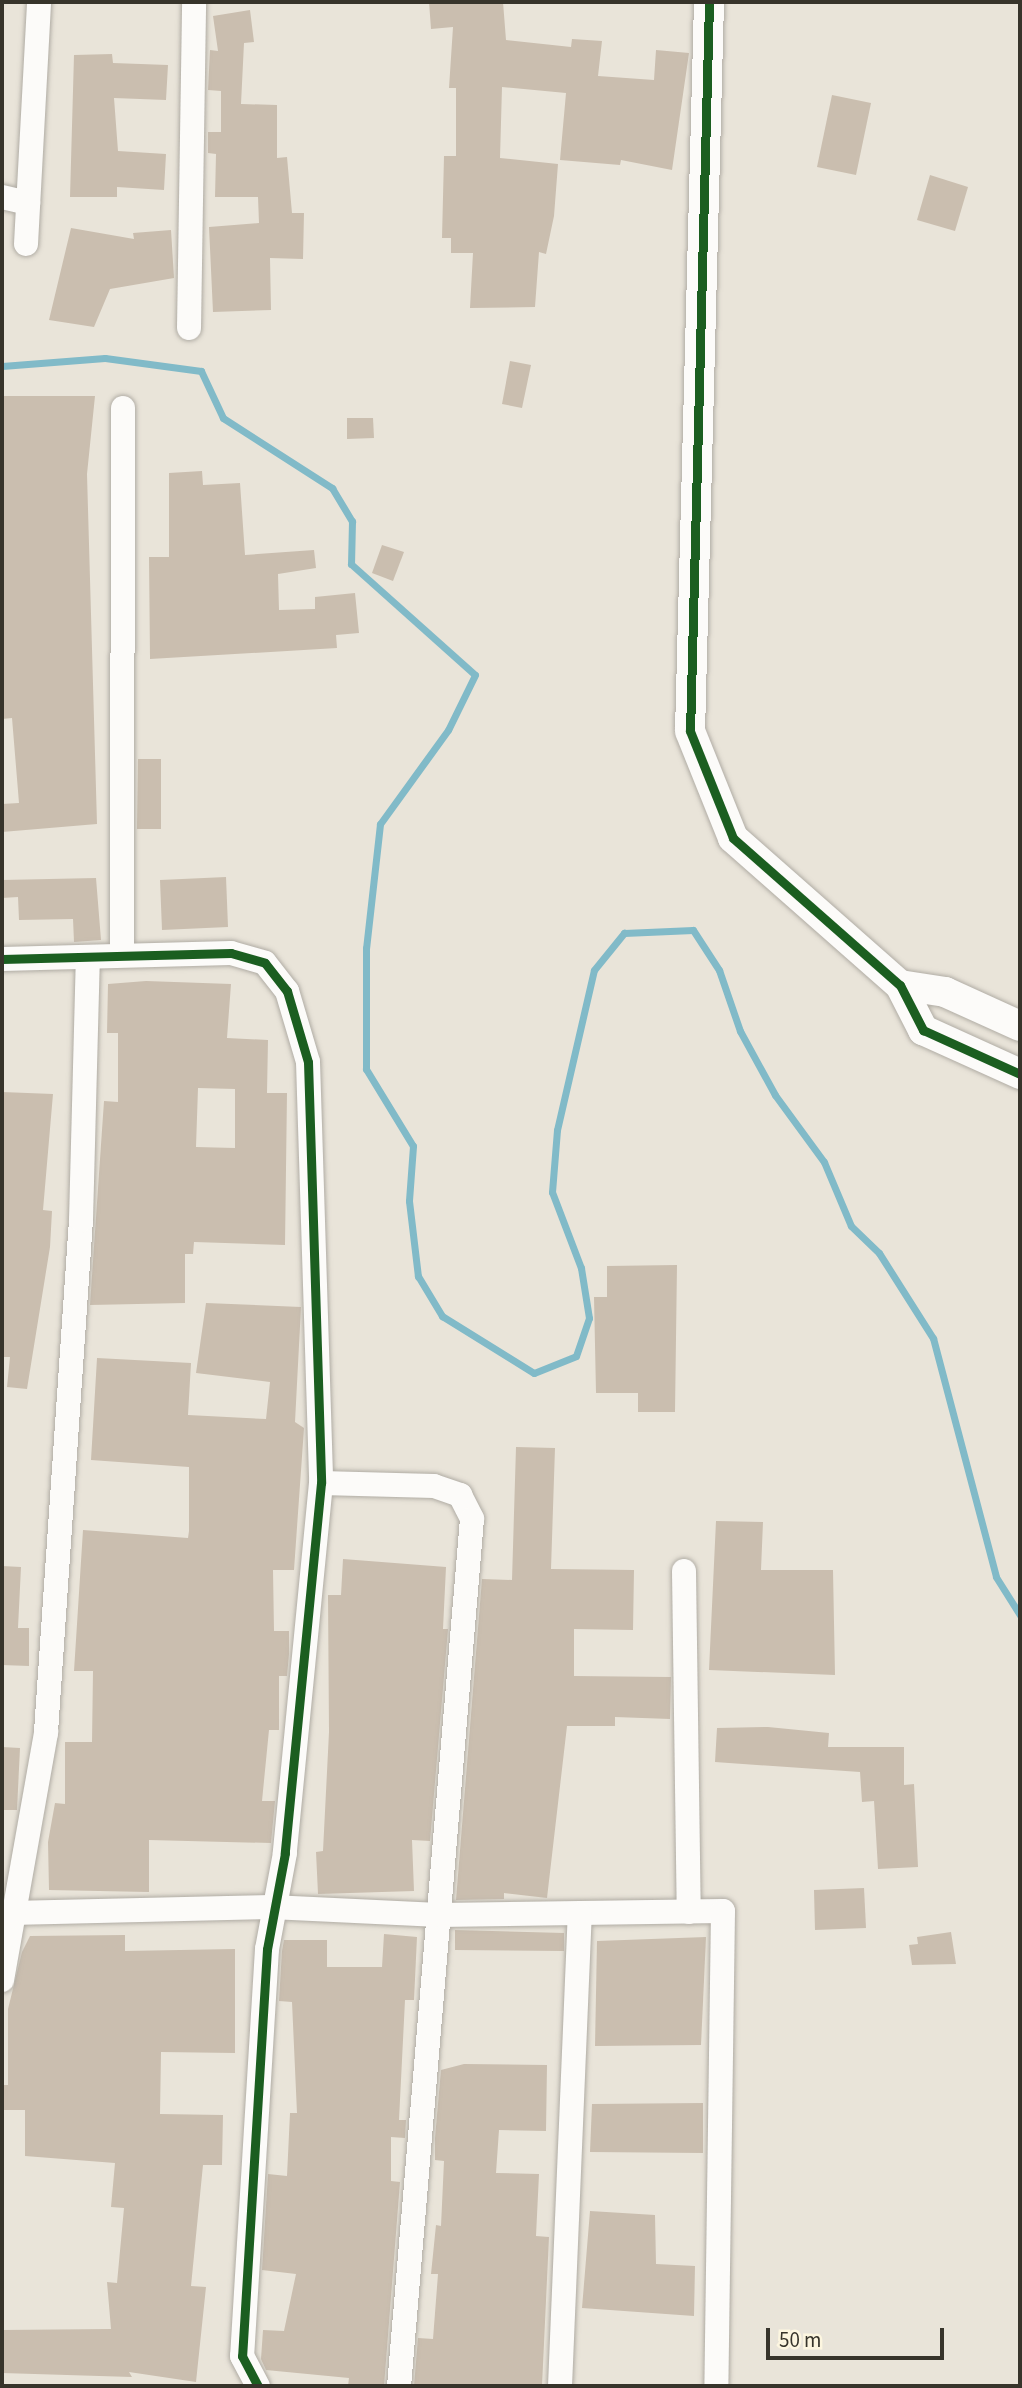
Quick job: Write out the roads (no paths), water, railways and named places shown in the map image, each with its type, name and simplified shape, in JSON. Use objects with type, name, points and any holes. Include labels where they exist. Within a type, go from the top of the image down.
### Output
[{"type":"street","points":[[26,244],[39,2]]},
{"type":"street","points":[[189,328],[194,2]]},
{"type":"street","points":[[709,2],[690,731],[733,838],[900,985],[923,1030],[1020,1074]]},
{"type":"street","points":[[2,197],[28,203]]},
{"type":"street","points":[[122,954],[123,408]]},
{"type":"street","points":[[2,958],[231,953],[265,963],[287,990],[308,1062],[321,1483],[285,1853],[271,1907],[242,2356],[258,2386]]},
{"type":"street","points":[[2,1980],[11,1913],[46,1732],[64,1521],[88,957]]},
{"type":"street","points":[[900,985],[945,992],[1020,1026]]},
{"type":"street","points":[[321,1483],[435,1486],[460,1495],[472,1519],[398,2386]]},
{"type":"street","points":[[684,1571],[690,1912]]},
{"type":"street","points":[[11,1913],[271,1907],[439,1915],[723,1912],[716,2386]]},
{"type":"street","points":[[560,2386],[580,1915]]},
{"type":"waterway","points":[[2,366],[105,358],[201,371],[223,418],[332,488],[352,521],[351,564],[475,675],[448,730],[380,824],[366,948],[366,1069],[413,1146],[409,1201],[418,1276],[442,1316],[534,1373],[576,1356],[589,1318],[581,1268],[552,1192],[557,1130],[594,970],[624,933],[693,930],[719,970],[740,1031],[775,1095],[824,1162],[851,1226],[879,1253],[933,1338],[996,1577],[1020,1615]]}]
